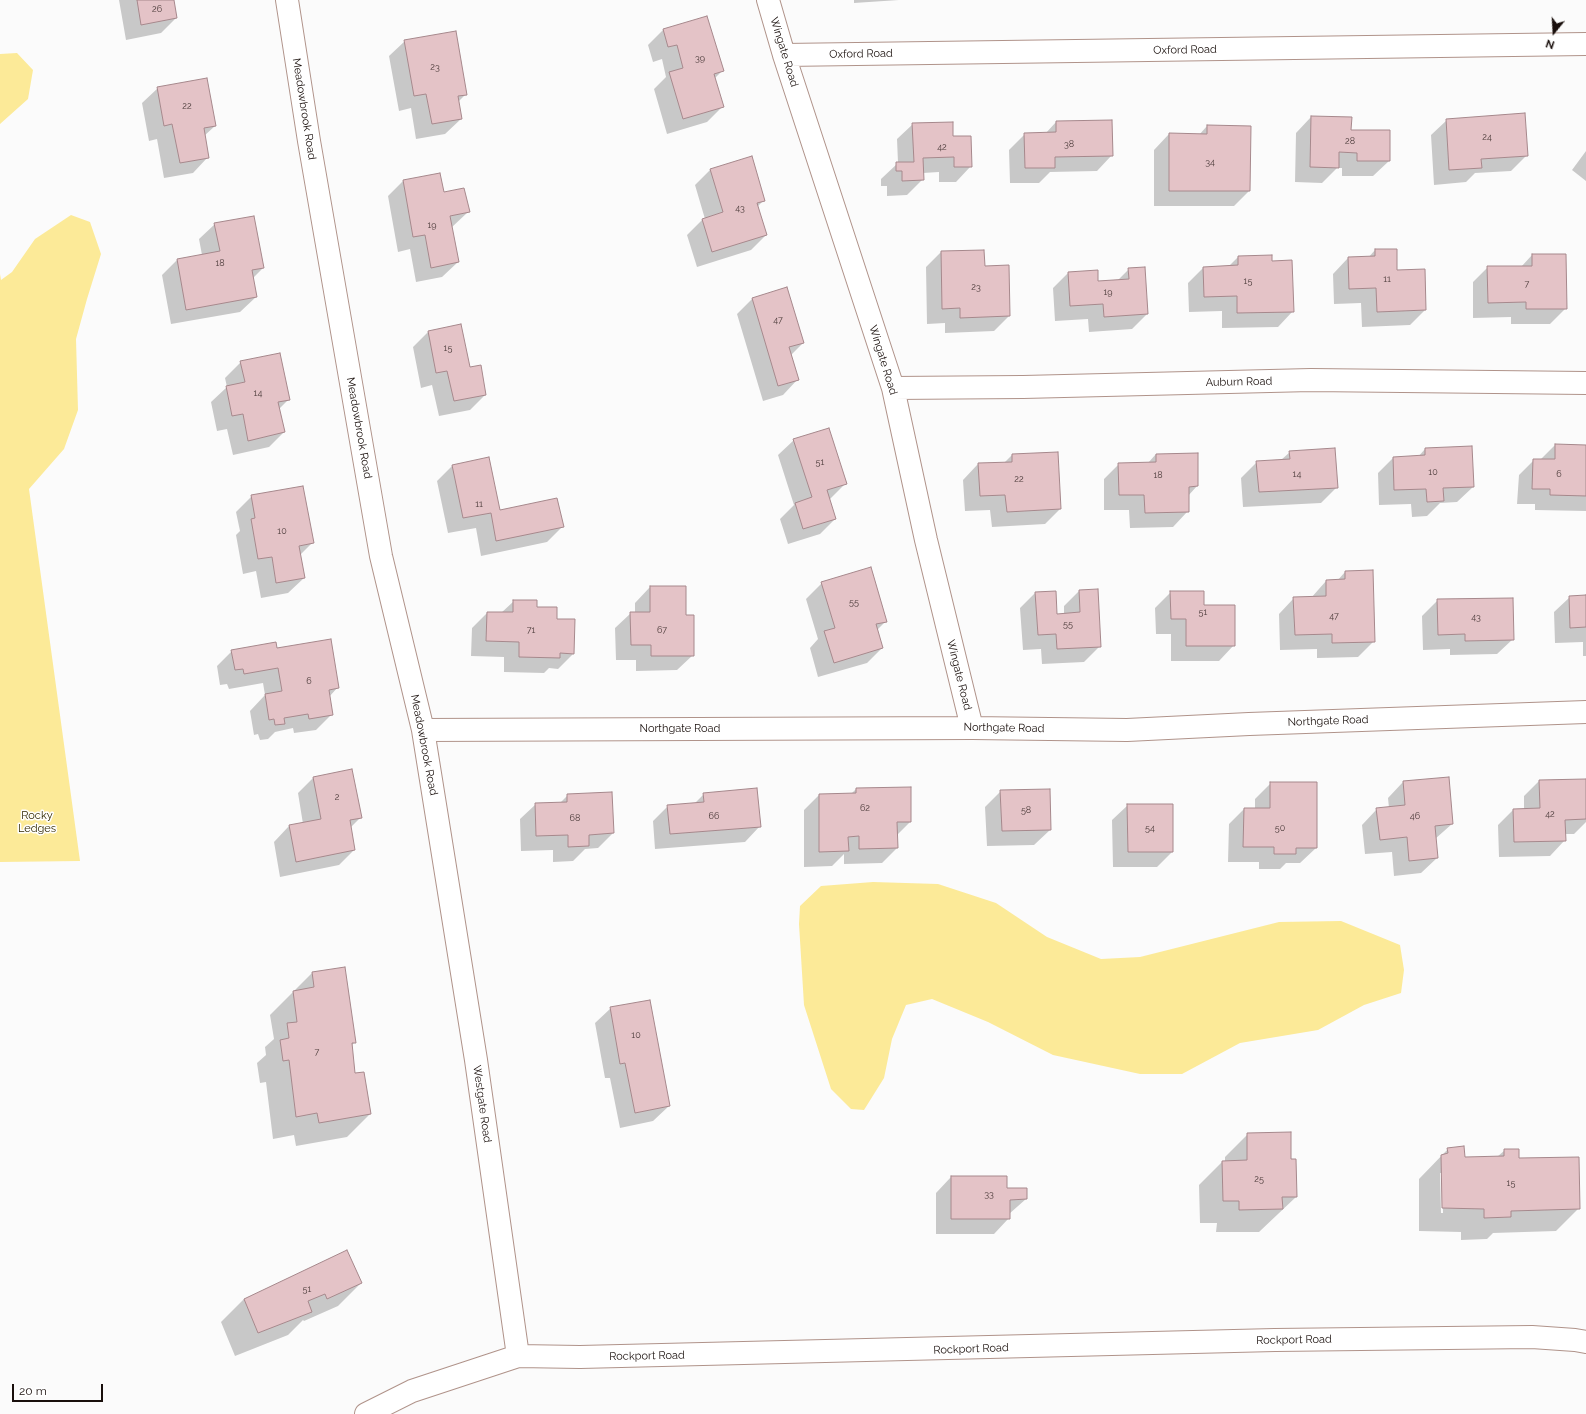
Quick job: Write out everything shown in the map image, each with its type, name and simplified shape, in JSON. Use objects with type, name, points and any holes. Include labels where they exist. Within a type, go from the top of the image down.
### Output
[{"type":"street","name":"Meadowbrook Road","points":[[287,0],[381,556],[422,730],[443,853]]},
{"type":"street","name":"Wingate Road","points":[[768,0],[784,55],[893,388],[926,540],[972,728]]},
{"type":"street","name":"Oxford Road","points":[[784,55],[1586,44]]},
{"type":"street","name":"Auburn Road","points":[[893,388],[1030,387],[1311,380],[1586,383]]},
{"type":"street","name":"Northgate Road","points":[[422,730],[972,728],[1127,730],[1249,724],[1586,712]]},
{"type":"street","name":"Westgate Road","points":[[443,853],[476,1060],[518,1356]]},
{"type":"street","name":"Rockport Road","points":[[366,1414],[412,1391],[518,1356],[596,1357],[1282,1340],[1532,1337],[1586,1342]]},
{"type":"green space","points":[[17,53],[33,70],[28,99],[0,124],[0,54]]},
{"type":"green space","name":"Rocky Ledges","points":[[71,215],[90,222],[101,254],[76,339],[78,410],[64,449],[29,489],[80,861],[0,862],[0,274],[1,280],[12,272],[35,239]]},
{"type":"green space","points":[[873,882],[938,884],[996,903],[1047,937],[1101,959],[1140,957],[1279,922],[1341,921],[1400,945],[1404,970],[1401,993],[1364,1005],[1318,1030],[1240,1043],[1182,1074],[1140,1074],[1053,1055],[988,1022],[932,999],[906,1005],[892,1039],[884,1078],[864,1110],[851,1109],[831,1089],[804,1005],[799,924],[800,906],[821,886]]},
{"type":"building","points":[[137,0],[174,0],[177,18],[141,25]]},
{"type":"building","points":[[707,16],[724,71],[714,74],[724,107],[683,119],[669,72],[683,68],[677,45],[668,47],[663,29]]},
{"type":"building","points":[[456,31],[467,95],[458,96],[462,119],[432,124],[426,94],[414,96],[404,40]]},
{"type":"building","points":[[207,78],[216,126],[204,128],[209,158],[180,163],[172,124],[164,126],[157,87]]},
{"type":"building","points":[[1525,113],[1528,156],[1481,159],[1482,168],[1449,170],[1446,119]]},
{"type":"building","points":[[1311,116],[1352,117],[1351,130],[1390,130],[1390,161],[1357,161],[1357,153],[1339,152],[1339,168],[1310,167]]},
{"type":"building","points":[[1112,120],[1113,156],[1055,157],[1055,168],[1025,168],[1024,133],[1056,132],[1056,121]]},
{"type":"building","points":[[953,122],[953,136],[971,136],[972,167],[954,167],[954,157],[923,158],[924,180],[902,181],[902,171],[896,171],[896,162],[914,162],[912,123]]},
{"type":"building","points":[[1207,125],[1251,126],[1250,191],[1169,191],[1169,133],[1207,134]]},
{"type":"building","points":[[752,156],[765,201],[757,203],[767,235],[712,252],[702,219],[723,212],[710,169]]},
{"type":"building","points":[[440,173],[444,192],[464,188],[470,212],[450,216],[459,262],[431,268],[425,235],[413,237],[403,180]]},
{"type":"building","points":[[254,216],[264,268],[252,270],[257,297],[186,310],[177,259],[220,251],[214,223]]},
{"type":"building","points":[[1375,249],[1397,249],[1397,270],[1425,269],[1426,310],[1377,312],[1376,288],[1349,289],[1348,257],[1375,256]]},
{"type":"building","points":[[984,250],[985,266],[1009,265],[1010,316],[960,318],[960,308],[942,309],[941,251]]},
{"type":"building","points":[[1532,254],[1566,254],[1567,309],[1526,309],[1526,302],[1488,303],[1487,266],[1532,266]]},
{"type":"building","points":[[1272,255],[1272,261],[1292,260],[1294,312],[1237,313],[1237,296],[1204,297],[1203,267],[1238,265],[1238,256]]},
{"type":"building","points":[[1145,267],[1148,314],[1104,317],[1103,304],[1070,306],[1068,272],[1098,270],[1098,281],[1129,279],[1128,268]]},
{"type":"building","points":[[787,287],[804,343],[789,347],[799,380],[778,386],[752,298]]},
{"type":"building","points":[[461,324],[470,367],[481,365],[486,395],[454,401],[447,371],[436,373],[428,331]]},
{"type":"building","points":[[280,353],[290,400],[278,402],[285,432],[248,441],[243,414],[232,416],[226,386],[245,382],[240,361]]},
{"type":"building","points":[[829,428],[847,484],[827,490],[836,519],[803,529],[795,503],[812,497],[793,439]]},
{"type":"building","points":[[1555,444],[1586,445],[1586,496],[1550,495],[1550,489],[1532,489],[1533,459],[1555,459]]},
{"type":"building","points":[[1472,446],[1474,487],[1443,488],[1444,501],[1427,502],[1426,489],[1394,490],[1393,457],[1425,455],[1425,448]]},
{"type":"building","points":[[1335,448],[1338,488],[1259,492],[1256,461],[1290,459],[1289,451]]},
{"type":"building","points":[[1058,452],[1061,509],[1007,512],[1005,495],[980,496],[978,463],[1012,462],[1012,454]]},
{"type":"building","points":[[1198,453],[1198,486],[1189,487],[1189,512],[1145,513],[1144,495],[1119,495],[1118,463],[1156,462],[1156,454]]},
{"type":"building","points":[[489,457],[500,510],[557,498],[564,527],[496,541],[491,513],[463,518],[452,465]]},
{"type":"building","points":[[303,486],[314,543],[299,546],[305,578],[276,583],[272,557],[258,559],[251,519],[255,518],[251,495]]},
{"type":"building","points":[[871,567],[887,622],[876,624],[883,648],[834,663],[824,631],[835,628],[821,582]]},
{"type":"building","points":[[1373,570],[1375,642],[1332,643],[1332,634],[1295,635],[1293,597],[1326,596],[1326,580],[1345,579],[1345,571]]},
{"type":"building","points":[[650,586],[686,586],[686,615],[694,615],[694,656],[651,656],[651,645],[631,645],[630,612],[650,612]]},
{"type":"building","points":[[1098,589],[1101,647],[1057,649],[1056,634],[1038,635],[1035,592],[1056,591],[1057,614],[1080,612],[1079,590]]},
{"type":"building","points":[[1170,591],[1204,591],[1204,605],[1235,605],[1235,646],[1186,646],[1186,619],[1171,619]]},
{"type":"building","points":[[1586,595],[1586,627],[1570,628],[1569,596]]},
{"type":"building","points":[[1513,598],[1514,640],[1465,641],[1465,634],[1438,635],[1437,599]]},
{"type":"building","points":[[513,600],[537,600],[537,607],[557,607],[557,619],[575,619],[574,654],[560,653],[560,658],[519,657],[519,642],[486,641],[487,612],[513,612]]},
{"type":"building","points":[[331,639],[339,688],[329,690],[333,715],[309,719],[308,714],[284,718],[285,724],[275,725],[274,719],[269,720],[265,694],[282,691],[278,668],[244,674],[243,669],[235,670],[231,650],[276,642],[277,648]]},
{"type":"building","points":[[352,769],[362,818],[350,820],[355,850],[296,862],[289,825],[321,819],[313,777]]},
{"type":"building","points":[[1449,777],[1453,824],[1435,826],[1438,858],[1409,861],[1407,837],[1380,840],[1376,808],[1405,805],[1403,781]]},
{"type":"building","points":[[1586,779],[1586,819],[1565,820],[1566,841],[1514,842],[1513,809],[1540,808],[1539,780]]},
{"type":"building","points":[[1270,782],[1317,782],[1317,848],[1296,848],[1296,854],[1274,854],[1274,847],[1243,847],[1244,808],[1270,808]]},
{"type":"building","points":[[911,787],[911,822],[897,822],[898,848],[859,849],[859,836],[848,837],[849,851],[819,852],[819,794],[856,793],[856,788]]},
{"type":"building","points":[[757,788],[761,827],[670,834],[667,805],[704,802],[703,793]]},
{"type":"building","points":[[1050,789],[1051,830],[1002,831],[1000,790]]},
{"type":"building","points":[[612,792],[614,833],[589,835],[589,846],[568,847],[568,835],[536,836],[535,803],[567,802],[567,794]]},
{"type":"building","points":[[1127,804],[1173,804],[1173,852],[1128,852]]},
{"type":"building","points":[[345,967],[356,1043],[352,1043],[355,1073],[364,1072],[371,1114],[319,1123],[317,1113],[296,1117],[289,1060],[283,1061],[280,1040],[289,1038],[287,1023],[297,1022],[293,991],[314,987],[312,972]]},
{"type":"building","points":[[650,1000],[670,1106],[635,1113],[625,1063],[620,1064],[610,1007]]},
{"type":"building","points":[[1291,1132],[1291,1159],[1296,1159],[1297,1197],[1282,1197],[1283,1209],[1239,1210],[1239,1201],[1223,1201],[1222,1161],[1247,1160],[1247,1133]]},
{"type":"building","points":[[1464,1146],[1465,1157],[1504,1156],[1504,1149],[1519,1149],[1519,1158],[1579,1157],[1580,1209],[1511,1211],[1511,1217],[1484,1218],[1484,1209],[1442,1208],[1441,1155],[1448,1153],[1447,1148]]},
{"type":"building","points":[[951,1176],[1007,1176],[1007,1188],[1027,1188],[1027,1199],[1010,1200],[1010,1219],[951,1219]]},
{"type":"building","points":[[347,1250],[362,1283],[327,1299],[325,1294],[308,1301],[312,1312],[258,1333],[244,1299]]}]
